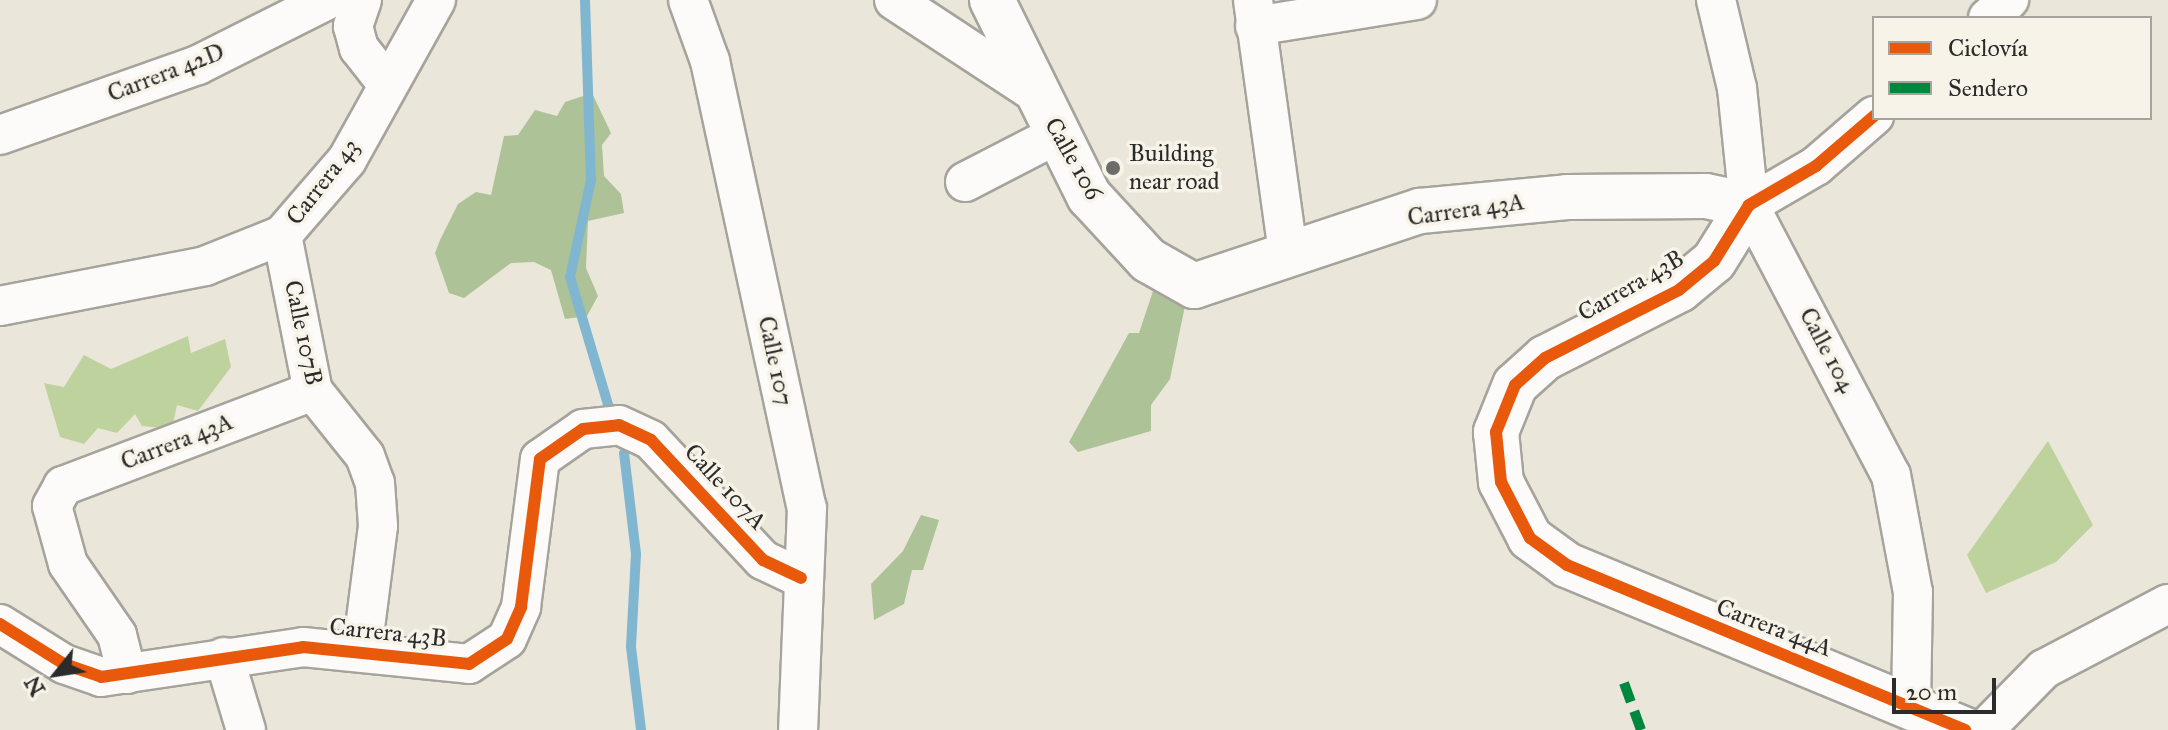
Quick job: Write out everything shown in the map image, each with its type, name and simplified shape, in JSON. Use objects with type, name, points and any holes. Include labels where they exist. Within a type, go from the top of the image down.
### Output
[{"type":"street","name":"Carrera 42D","points":[[0,135],[198,65],[327,0]]},
{"type":"street","points":[[362,0],[353,26],[359,48],[388,85]]},
{"type":"street","name":"Carrera 43","points":[[0,306],[205,266],[282,235],[347,160],[436,0]]},
{"type":"street","name":"Calle 107","points":[[688,0],[710,61],[807,508],[801,578],[798,730]]},
{"type":"street","points":[[894,0],[1047,116],[965,182]]},
{"type":"street","name":"Calle 106","points":[[992,0],[1089,196],[1138,249],[1194,286]]},
{"type":"street","points":[[1288,253],[1254,13],[1417,0]]},
{"type":"street","name":"Calle 104","points":[[1716,0],[1737,88],[1749,205],[1891,475],[1913,592],[1911,706]]},
{"type":"street","points":[[1990,16],[2009,0]]},
{"type":"street","points":[[1749,205],[1816,166],[1872,118]]},
{"type":"street","name":"Carrera 43A","points":[[1194,286],[1230,280],[1288,253],[1420,211],[1567,197],[1706,196],[1749,205]]},
{"type":"street","name":"Carrera 43B","points":[[1515,385],[1545,358],[1679,290],[1714,261],[1749,205]]},
{"type":"street","name":"Calle 107B","points":[[282,235],[313,391],[365,456],[375,483],[378,526],[362,651]]},
{"type":"street","name":"Carrera 44A","points":[[1515,385],[1496,432],[1501,482],[1530,538],[1567,565],[1965,730]]},
{"type":"street","name":"Carrera 43A","points":[[127,674],[117,635],[68,564],[52,506],[63,486],[313,391]]},
{"type":"street","name":"Calle 107A","points":[[619,425],[651,440],[763,560],[801,578]]},
{"type":"street","name":"Carrera 43B","points":[[0,624],[64,664],[101,677],[303,647],[469,664],[491,655],[521,607],[540,459],[583,429],[619,425]]},
{"type":"street","points":[[1984,730],[2044,669],[2168,604]]},
{"type":"street","points":[[224,657],[246,730]]},
{"type":"green space","points":[[592,93],[611,133],[602,145],[604,176],[621,194],[624,213],[588,221],[586,268],[598,296],[587,316],[565,319],[551,270],[534,262],[511,263],[464,298],[449,293],[435,253],[458,204],[476,192],[491,195],[504,136],[518,135],[535,110],[557,116],[565,102]]},
{"type":"green space","points":[[1155,285],[1187,296],[1170,379],[1151,405],[1151,431],[1078,452],[1069,442],[1129,333],[1139,333]]},
{"type":"green space","points":[[188,336],[191,353],[225,339],[231,367],[198,411],[177,405],[172,429],[142,426],[135,414],[117,433],[98,428],[84,444],[60,437],[44,383],[64,387],[84,355],[111,369]]},
{"type":"green space","points":[[2048,441],[2093,525],[2056,562],[1986,593],[1967,555]]},
{"type":"green space","points":[[921,515],[939,520],[923,570],[912,570],[904,604],[874,620],[871,584],[903,551]]},
{"type":"waterway","points":[[585,0],[591,180],[570,277],[612,418]]},
{"type":"waterway","points":[[624,453],[636,554],[631,647],[641,730]]},
{"type":"marked path","points":[[1624,683],[1641,730]]},
{"type":"cycle path","points":[[1872,118],[1816,166],[1749,205],[1714,261],[1679,290],[1545,358],[1515,385],[1496,432],[1501,482],[1530,538],[1567,565],[1965,730]]},
{"type":"cycle path","points":[[0,624],[64,664],[101,677],[303,647],[469,664],[507,639],[521,607],[540,459],[583,429],[619,425],[651,440],[763,560],[801,578]]},
{"type":"place","name":"Building near road","points":[[1113,168]]}]
